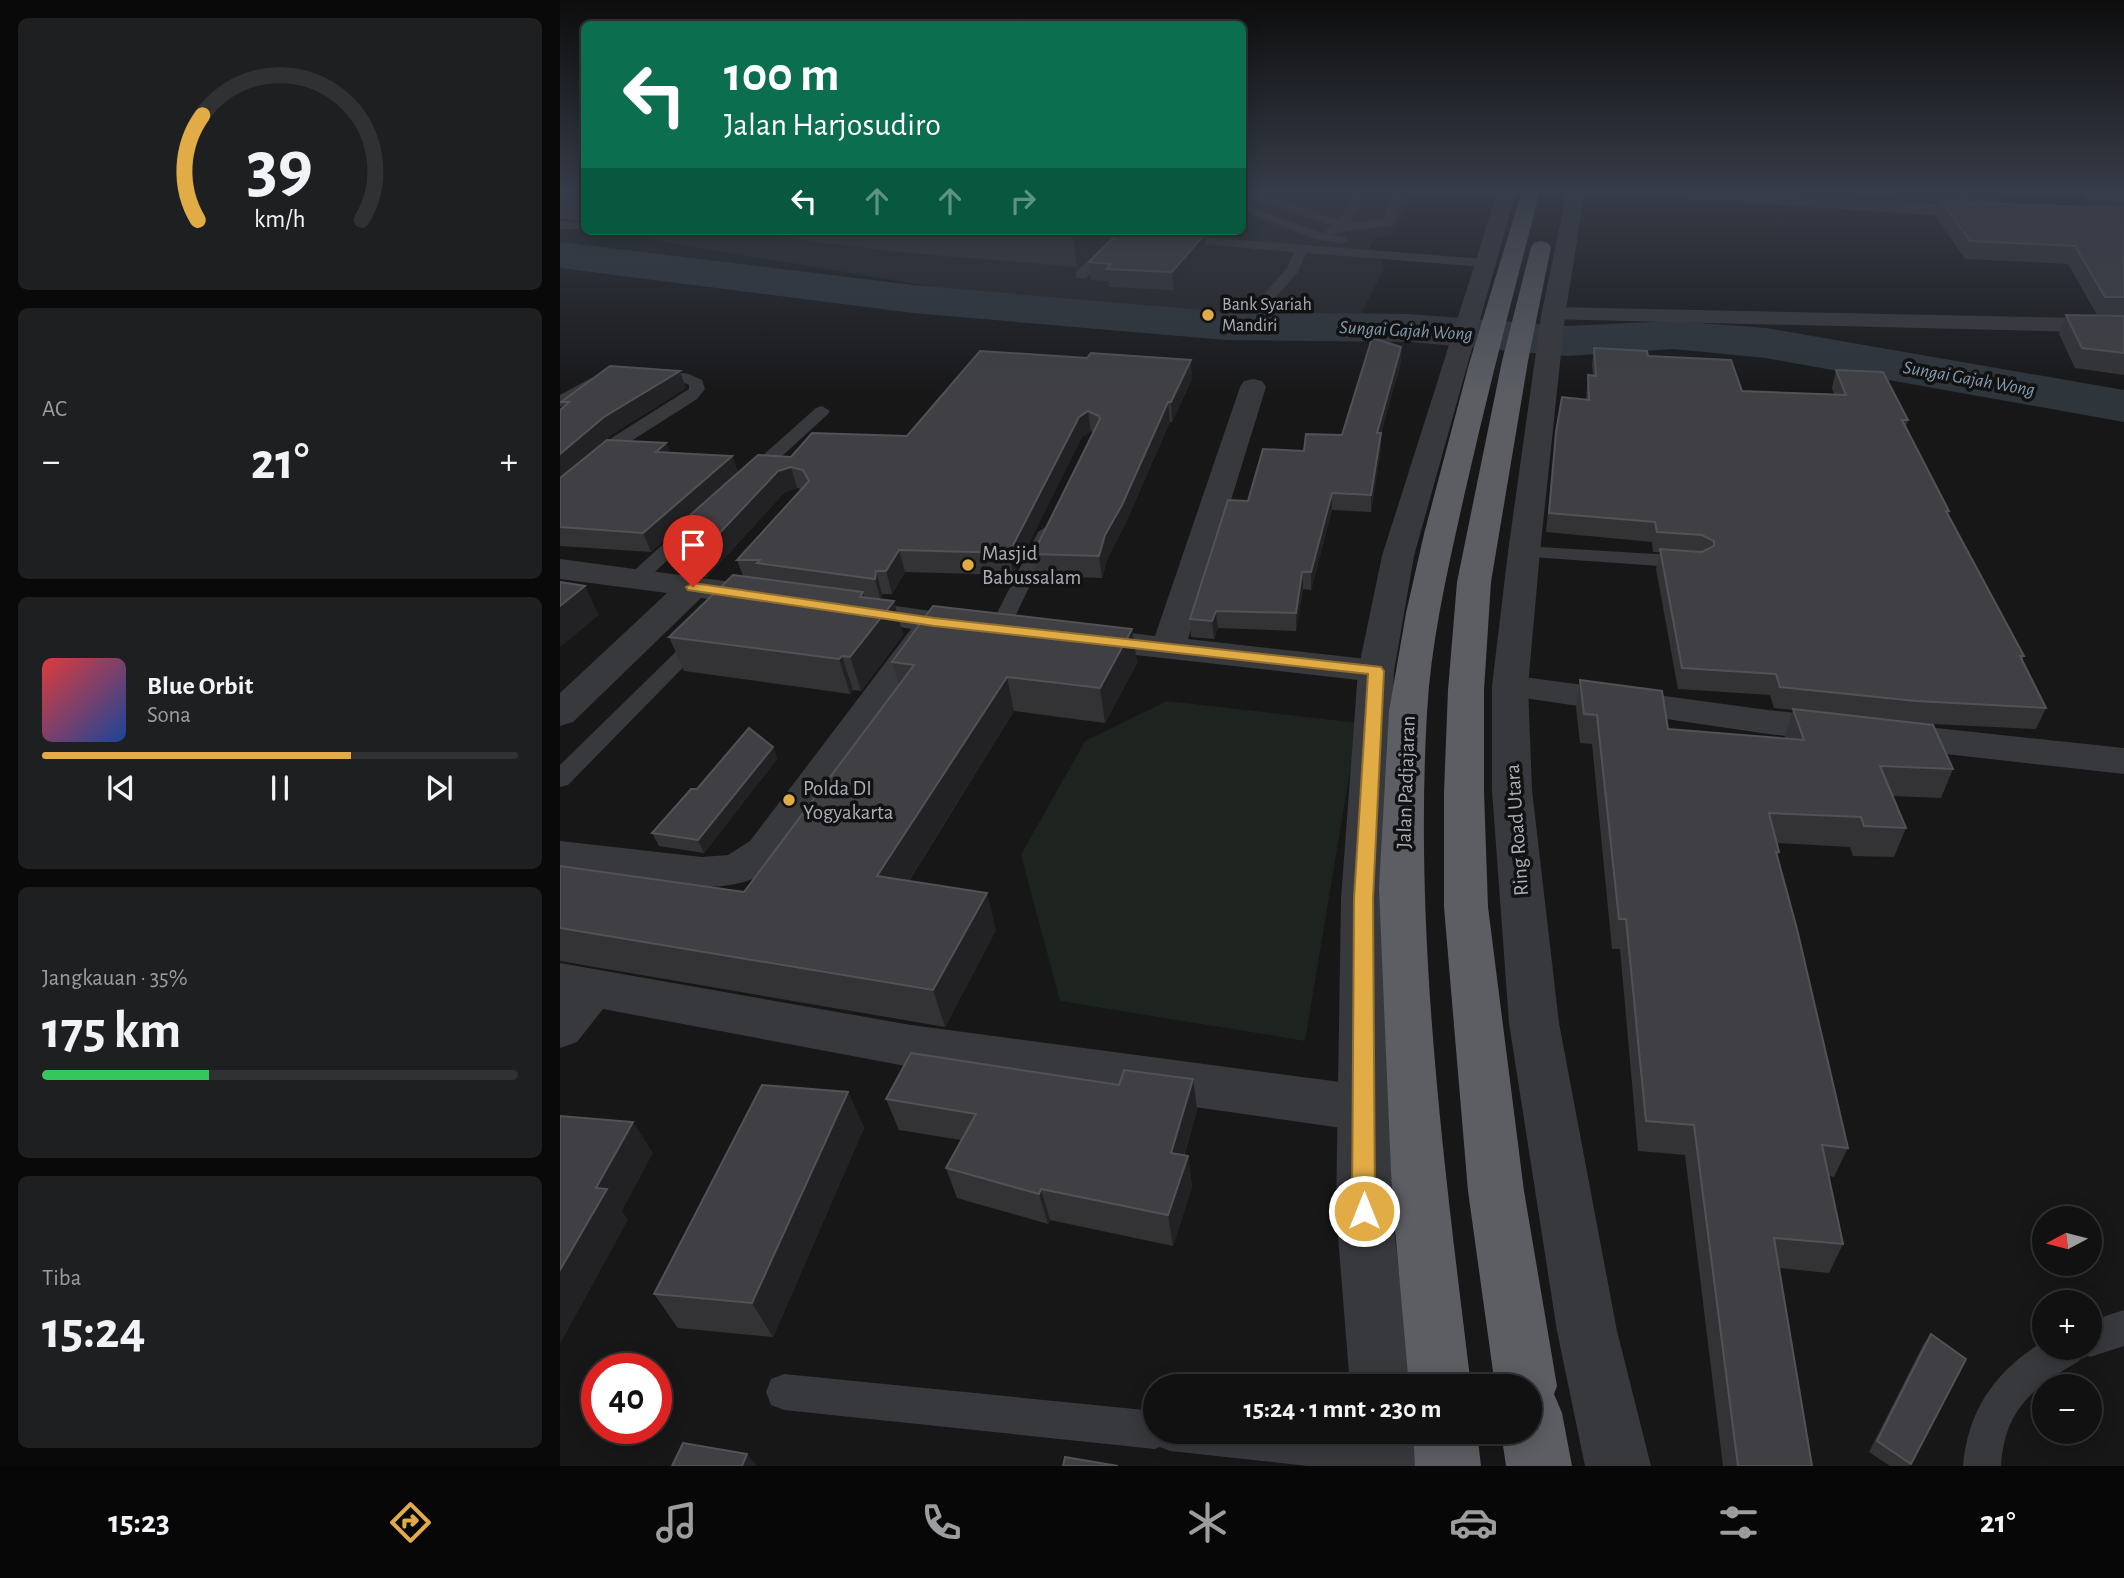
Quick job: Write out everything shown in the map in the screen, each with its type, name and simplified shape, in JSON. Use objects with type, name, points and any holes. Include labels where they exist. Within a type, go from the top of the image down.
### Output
[{"type":"highway","name":"Jalan Padjajaran","points":[[1512,259],[1499,304],[1500,364],[1474,582],[1466,690],[1464,792],[1466,907],[1496,1191],[1523,1374]]},
{"type":"highway","name":"Jalan Padjajaran","points":[[1439,1374],[1420,1196],[1401,888],[1408,711],[1423,613],[1440,534],[1500,364],[1528,303],[1538,259]]},
{"type":"highway","points":[[1472,301],[1499,304]]},
{"type":"highway","points":[[1446,1444],[1448,1466]]},
{"type":"highway","points":[[1535,1444],[1539,1466]]},
{"type":"street","name":"Ring Road Utara","points":[[1486,259],[1472,301],[1500,364],[1524,552],[1510,686],[1512,790],[1534,1023],[1587,1332],[1618,1466]]},
{"type":"street","name":"Ring Road Utara","points":[[1380,1374],[1364,1211],[1363,1108],[1363,899],[1376,671],[1398,556],[1427,451],[1500,364],[1553,315],[1563,259]]},
{"type":"street","points":[[1553,315],[2124,326]]},
{"type":"street","points":[[1168,648],[1253,387]]},
{"type":"street","points":[[560,569],[723,595],[806,603],[934,622],[1376,671]]},
{"type":"street","points":[[560,714],[723,595]]},
{"type":"street","points":[[560,856],[702,873],[720,873],[748,866],[760,859],[934,622]]},
{"type":"street","points":[[1510,686],[1768,722],[2124,761]]},
{"type":"street","points":[[560,1028],[576,985],[923,1048],[1417,1116]]},
{"type":"lane","points":[[1081,275],[1097,259]]},
{"type":"lane","points":[[1262,304],[1293,269],[1297,259]]},
{"type":"lane","points":[[560,491],[620,441],[692,396],[697,389],[697,383],[689,379],[636,373]]},
{"type":"lane","points":[[560,402],[607,376]]},
{"type":"lane","points":[[739,485],[822,411]]},
{"type":"lane","points":[[1027,632],[1057,510]]},
{"type":"lane","points":[[636,579],[708,513]]},
{"type":"lane","points":[[1524,552],[1698,563]]},
{"type":"lane","points":[[560,779],[723,595]]},
{"type":"lane","points":[[2102,1335],[2124,1328]]},
{"type":"lane","points":[[1982,1466],[1984,1434],[2013,1385],[2045,1360]]},
{"type":"lane","points":[[784,1392],[1143,1429]]},
{"type":"lane","points":[[1307,1444],[1387,1451]]},
{"type":"shaded area","points":[[768,259],[1381,260],[1384,269],[1354,328],[1191,330]]},
{"type":"shaded area","points":[[1167,701],[1358,723],[1305,1041],[1060,1001],[1021,855],[1085,741]]},
{"type":"building","points":[[1092,259],[1183,259],[1172,272],[1106,269],[1111,264],[1089,262]]},
{"type":"building","points":[[2083,259],[2124,259],[2124,297],[2105,297]]},
{"type":"building","points":[[2066,315],[2124,316],[2124,353],[2082,348]]},
{"type":"building","points":[[1372,338],[1401,347],[1377,433],[1381,433],[1371,495],[1332,493],[1311,572],[1302,572],[1296,613],[1216,611],[1212,621],[1190,619],[1228,500],[1248,501],[1263,449],[1304,451],[1306,434],[1342,435]]},
{"type":"building","points":[[1594,348],[1647,351],[1648,356],[1731,360],[1742,391],[1846,395],[1836,370],[1883,372],[1908,420],[1902,420],[1949,511],[1946,511],[2024,656],[2020,656],[2046,708],[1916,701],[1780,687],[1776,674],[1682,668],[1660,549],[1702,552],[1714,546],[1714,541],[1702,535],[1657,532],[1655,522],[1549,513],[1562,397],[1589,400],[1588,375],[1596,376]]},
{"type":"building","points":[[980,351],[1087,358],[1091,353],[1191,360],[1171,402],[1168,402],[1122,505],[1105,535],[1099,556],[1033,554],[1100,419],[1088,411],[1079,417],[1009,553],[899,550],[886,571],[876,571],[875,579],[757,563],[760,560],[737,560],[809,481],[803,470],[791,467],[778,471],[699,555],[679,552],[693,534],[670,533],[758,455],[791,457],[812,433],[907,436]]},
{"type":"building","points":[[610,366],[680,371],[604,417],[560,454],[560,410],[569,402],[561,402]]},
{"type":"building","points":[[607,440],[666,443],[656,452],[732,456],[643,533],[560,527],[560,478]]},
{"type":"building","points":[[733,575],[863,592],[860,597],[894,601],[850,657],[842,656],[839,659],[669,637]]},
{"type":"building","points":[[560,582],[585,586],[560,606]]},
{"type":"building","points":[[933,606],[1132,629],[1100,688],[1007,677],[877,876],[987,893],[933,990],[560,928],[560,866],[744,892],[914,665],[892,662]]},
{"type":"building","points":[[1580,680],[1662,691],[1668,729],[1804,740],[1793,709],[1933,725],[1953,769],[1880,766],[1906,828],[1864,826],[1861,817],[1769,813],[1779,852],[1776,852],[1797,929],[1848,1148],[1822,1145],[1843,1244],[1774,1238],[1812,1466],[1738,1466],[1694,1125],[1646,1121],[1626,919],[1619,919],[1597,715],[1584,714]]},
{"type":"building","points":[[749,728],[773,747],[698,840],[652,833],[691,789],[697,789]]},
{"type":"building","points":[[911,1053],[1119,1085],[1124,1070],[1193,1079],[1171,1153],[1188,1156],[1168,1215],[1041,1189],[1039,1194],[946,1168],[976,1114],[886,1099]]},
{"type":"building","points":[[762,1085],[848,1092],[752,1303],[654,1294]]},
{"type":"building","points":[[560,1116],[633,1122],[596,1188],[607,1189],[560,1270]]},
{"type":"building","points":[[1931,1334],[1966,1359],[1911,1464],[1877,1441]]},
{"type":"building","points":[[683,1443],[747,1454],[742,1466],[672,1466]]},
{"type":"building","points":[[1065,1457],[1118,1466],[1063,1466]]},
{"type":"waterway","name":"Sungai Gajah Wong","points":[[595,259],[913,299],[1226,326],[1409,328],[1567,341],[1673,335],[1766,343],[2124,406]]},
{"type":"place","name":"Bank Syariah Mandiri","points":[[1208,315]]},
{"type":"place","name":"Masjid Babussalam","points":[[968,565]]},
{"type":"place","name":"Polda DI Yogyakarta","points":[[789,800]]},
{"type":"route","points":[[693,587],[934,622],[1376,671],[1363,899],[1364,1211]]}]
